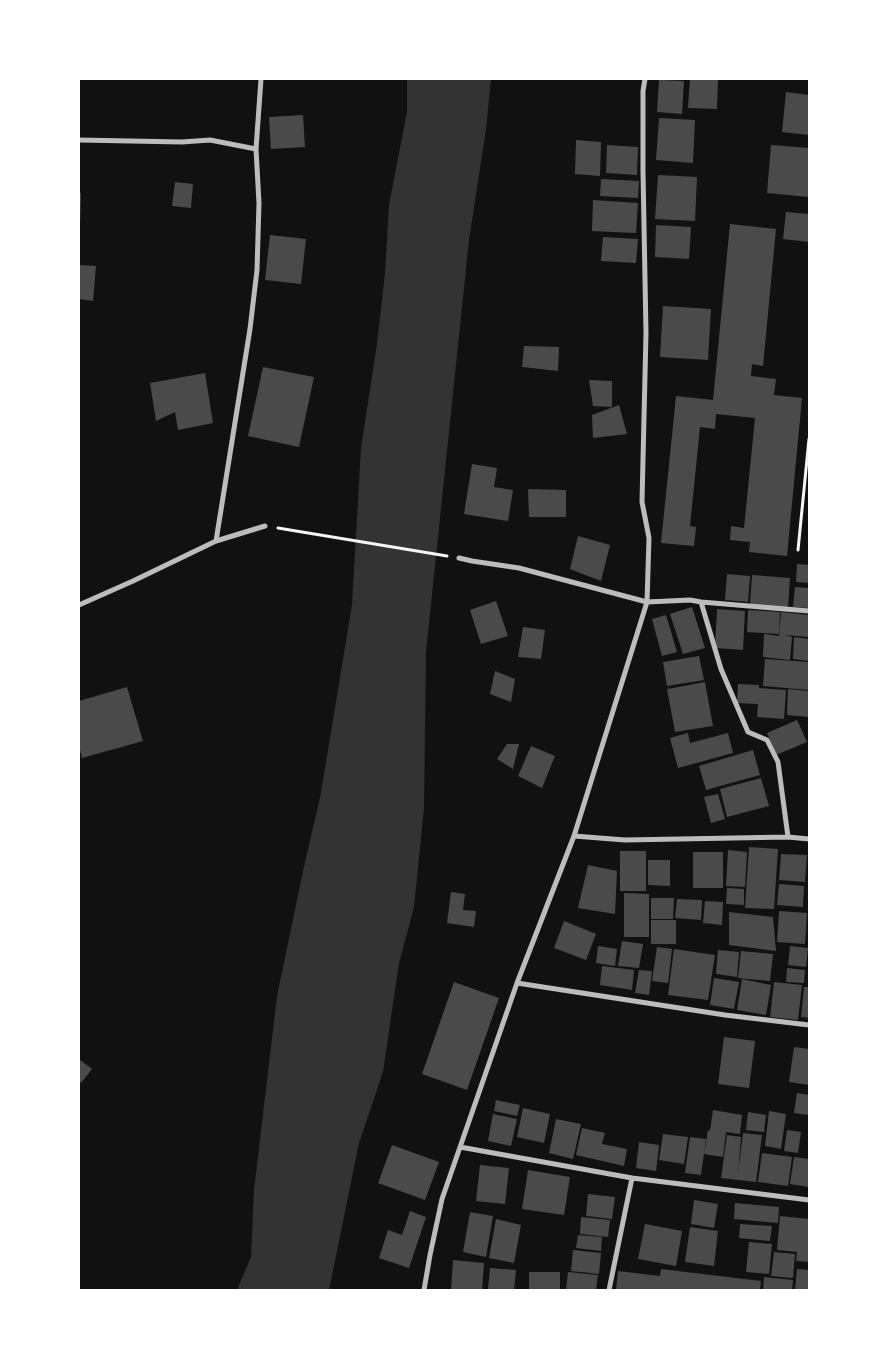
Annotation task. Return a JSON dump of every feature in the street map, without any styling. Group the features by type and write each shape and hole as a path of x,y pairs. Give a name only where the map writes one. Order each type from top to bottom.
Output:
{"street":[{"path":"216,541 250,329 257,270 259,203 256,149 261,79"},
{"path":"424,1290 442,1199 517,983 574,836 647,602 649,538 642,502 646,333 642,171 643,92 645,79"},
{"path":"79,140 182,142 210,140 256,149"},
{"path":"79,605 132,582 216,541 265,526"},
{"path":"459,558 519,568 647,602 690,600 809,611"},
{"path":"701,602 721,669 748,732 767,740 778,762 788,837"},
{"path":"574,836 625,840 788,837 809,839"},
{"path":"517,983 725,1015 809,1025"},
{"path":"460,1147 632,1178 809,1200"},
{"path":"609,1290 632,1178"}],"path":[{"path":"798,550 809,439"},
{"path":"265,526 459,558"}],"shaded area":[{"path":"407,79 491,79 486,129 469,240 426,652 424,808 414,907 399,963 383,1072 359,1143 329,1290 237,1290 251,1257 254,1190 277,996 320,798 352,605 361,448 377,344 385,273 389,205 407,112"}],"building":[{"path":"690,79 718,80 717,109 688,108"},
{"path":"659,80 684,81 682,114 657,112"},
{"path":"786,92 809,95 809,135 782,132"},
{"path":"303,115 305,147 271,149 269,117"},
{"path":"659,118 695,120 693,163 656,160"},
{"path":"576,140 601,142 600,176 575,174"},
{"path":"607,145 638,147 637,175 606,173"},
{"path":"771,145 809,148 809,197 767,193"},
{"path":"658,175 697,177 695,221 655,219"},
{"path":"601,179 639,181 638,198 600,196"},
{"path":"175,182 193,184 191,208 172,206"},
{"path":"79,192 81,193 80,228 79,228"},
{"path":"593,200 638,203 636,233 592,231"},
{"path":"786,212 809,214 809,242 783,239"},
{"path":"730,224 776,229 763,366 752,364 751,376 776,379 774,395 802,398 787,556 749,552 750,542 730,540 731,526 744,528 755,418 716,414 715,429 700,427 690,526 696,527 694,546 661,543 676,396 713,400"},
{"path":"656,225 691,227 689,259 655,257"},
{"path":"270,235 306,239 301,284 265,280"},
{"path":"603,237 638,239 636,263 601,261"},
{"path":"79,265 96,266 93,301 79,299"},
{"path":"663,306 711,309 708,360 660,357"},
{"path":"524,346 559,347 558,371 522,367"},
{"path":"263,367 314,377 299,447 248,436"},
{"path":"205,373 213,423 178,430 175,412 156,421 150,383"},
{"path":"589,380 612,381 612,407 593,406"},
{"path":"619,405 627,434 593,438 592,415"},
{"path":"472,464 497,468 494,487 513,490 508,521 464,514"},
{"path":"528,489 566,490 566,517 529,517"},
{"path":"578,536 610,545 601,581 570,569"},
{"path":"797,564 809,565 809,583 796,582"},
{"path":"727,574 750,576 748,602 725,600"},
{"path":"752,575 790,578 788,608 750,605"},
{"path":"795,587 809,588 809,608 793,607"},
{"path":"496,601 508,636 481,644 470,610"},
{"path":"692,607 705,648 683,654 670,614"},
{"path":"717,609 745,611 743,650 715,648"},
{"path":"748,610 780,612 779,634 747,632"},
{"path":"781,612 809,615 809,637 785,635 792,637 790,660 763,657 764,634 779,636"},
{"path":"666,615 677,652 662,656 652,619"},
{"path":"523,627 545,630 541,659 518,657"},
{"path":"794,637 809,639 809,661 793,659"},
{"path":"699,656 704,680 667,686 663,662"},
{"path":"765,659 809,662 809,690 763,686"},
{"path":"495,671 515,679 511,702 490,694"},
{"path":"705,682 713,726 675,732 667,689"},
{"path":"738,684 759,685 759,688 786,690 784,719 757,717 758,704 737,703"},
{"path":"127,687 143,741 82,758 79,747 79,701"},
{"path":"788,689 809,691 809,717 787,715"},
{"path":"797,720 807,742 776,755 767,733"},
{"path":"688,733 690,743 728,733 733,753 678,768 670,738"},
{"path":"507,744 519,744 513,769 497,759"},
{"path":"531,746 555,756 542,788 518,776"},
{"path":"753,750 760,775 706,790 699,766"},
{"path":"761,778 769,806 727,817 720,789"},
{"path":"718,794 725,819 711,823 704,797"},
{"path":"749,847 778,849 774,909 745,908"},
{"path":"728,850 747,852 745,887 726,886"},
{"path":"620,851 646,851 646,891 620,891"},
{"path":"693,852 723,852 723,888 693,888"},
{"path":"781,854 807,855 805,882 779,880"},
{"path":"648,860 670,860 670,886 648,885"},
{"path":"588,865 617,871 615,914 578,908"},
{"path":"779,884 804,886 803,907 777,905"},
{"path":"727,888 744,889 744,905 726,904"},
{"path":"451,892 465,894 463,910 476,911 474,927 447,923"},
{"path":"624,893 649,894 649,937 624,937"},
{"path":"651,898 674,898 673,919 651,919"},
{"path":"677,899 702,900 701,920 675,918"},
{"path":"705,901 723,902 722,925 703,923"},
{"path":"779,911 807,913 805,944 777,942"},
{"path":"729,912 773,917 776,951 729,945"},
{"path":"651,920 676,920 676,944 651,944"},
{"path":"564,921 596,934 586,960 554,948"},
{"path":"622,941 643,944 639,968 618,966"},
{"path":"598,946 617,949 615,966 596,963"},
{"path":"790,946 808,948 806,967 788,965"},
{"path":"657,947 672,949 668,983 652,981"},
{"path":"674,949 715,955 708,1000 668,995"},
{"path":"718,950 739,952 737,977 716,974"},
{"path":"741,951 773,954 770,981 738,978"},
{"path":"602,966 634,970 632,990 600,985"},
{"path":"787,968 805,970 804,983 786,982"},
{"path":"639,970 652,971 649,995 635,993"},
{"path":"714,978 739,982 734,1009 710,1005"},
{"path":"742,979 771,985 766,1015 737,1010"},
{"path":"454,982 499,998 467,1090 422,1074"},
{"path":"774,982 802,985 798,1020 770,1017"},
{"path":"804,987 809,987 809,1018 801,1017"},
{"path":"724,1037 755,1041 749,1088 718,1084"},
{"path":"794,1047 809,1049 809,1085 789,1082"},
{"path":"79,1059 92,1069 81,1083 79,1081"},
{"path":"797,1093 809,1095 809,1115 794,1113"},
{"path":"496,1100 520,1105 517,1116 494,1111"},
{"path":"523,1108 550,1114 544,1143 517,1137"},
{"path":"713,1110 742,1115 740,1134 726,1132 723,1157 704,1154"},
{"path":"769,1111 786,1114 781,1149 765,1146"},
{"path":"748,1112 766,1115 764,1132 746,1130"},
{"path":"493,1114 517,1119 511,1146 488,1141"},
{"path":"556,1119 581,1124 573,1159 549,1153"},
{"path":"582,1128 605,1133 602,1144 627,1149 624,1166 576,1155"},
{"path":"787,1130 801,1132 798,1153 784,1151"},
{"path":"743,1133 762,1135 756,1182 721,1178 727,1135 741,1137 738,1173"},
{"path":"663,1134 688,1137 684,1164 659,1160"},
{"path":"690,1137 706,1139 701,1175 685,1173"},
{"path":"639,1142 659,1145 656,1171 636,1168"},
{"path":"392,1145 439,1162 425,1200 378,1183"},
{"path":"762,1153 792,1157 788,1186 758,1182"},
{"path":"794,1157 809,1159 809,1187 790,1184"},
{"path":"480,1165 509,1168 505,1204 476,1201"},
{"path":"528,1170 570,1177 564,1215 522,1209"},
{"path":"588,1194 615,1197 612,1219 586,1216"},
{"path":"694,1200 718,1204 714,1228 691,1224"},
{"path":"735,1203 779,1207 778,1223 734,1219"},
{"path":"410,1211 426,1217 409,1268 379,1258 388,1230 402,1235"},
{"path":"470,1212 493,1216 486,1257 463,1252"},
{"path":"780,1216 809,1219 809,1262 796,1261 797,1252 777,1250"},
{"path":"581,1217 610,1220 608,1237 580,1234"},
{"path":"496,1219 521,1225 514,1263 489,1258"},
{"path":"645,1224 682,1231 676,1266 638,1259"},
{"path":"740,1224 772,1226 770,1241 739,1238"},
{"path":"690,1227 718,1231 714,1266 685,1262"},
{"path":"578,1235 602,1237 601,1251 576,1248"},
{"path":"749,1242 772,1244 769,1274 746,1272"},
{"path":"573,1250 601,1253 599,1274 571,1271"},
{"path":"774,1252 795,1254 793,1278 771,1276"},
{"path":"453,1260 484,1263 482,1290 451,1290"},
{"path":"490,1268 516,1270 514,1290 488,1290"},
{"path":"661,1269 761,1281 760,1290 616,1290 618,1271 660,1276"},
{"path":"797,1269 809,1270 809,1290 795,1290"},
{"path":"529,1272 560,1272 560,1290 529,1290"},
{"path":"568,1272 598,1275 596,1290 566,1290"},
{"path":"764,1277 793,1280 792,1290 763,1290"}]}
